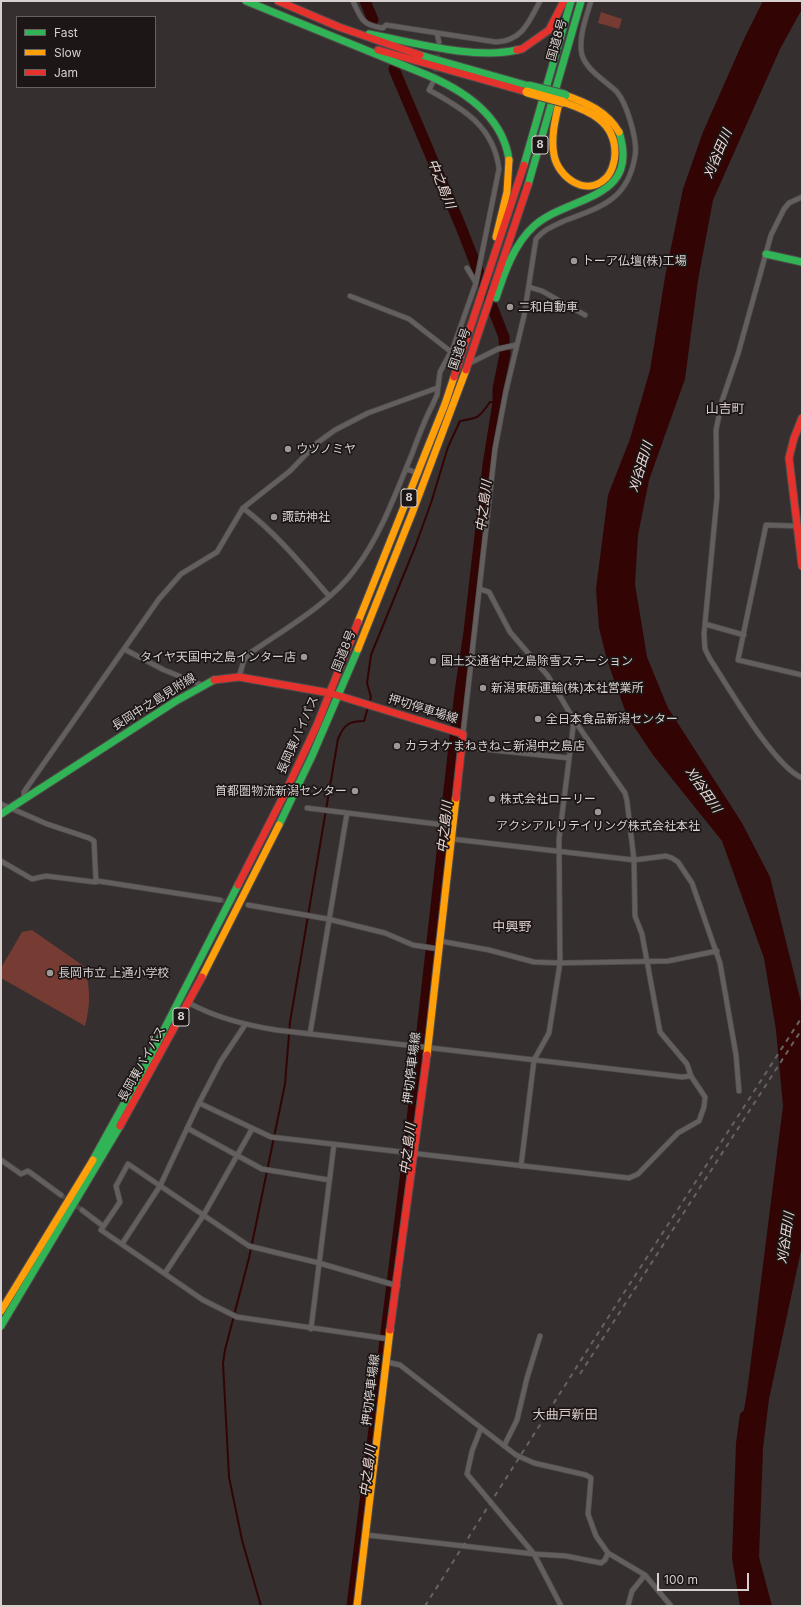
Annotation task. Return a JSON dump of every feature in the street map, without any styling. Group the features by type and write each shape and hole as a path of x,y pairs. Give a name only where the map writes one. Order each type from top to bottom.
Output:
{"main road":[{"path":"246,1 286,19 436,79 457,90 482,109 504,138 510,158 510,179 487,278"},
{"path":"278,1 318,20 346,30 403,50 528,89"},
{"path":"346,30 469,52 509,52 522,49 549,30 564,1"},
{"name":"国道8号","path":"334,695 445,404 523,170 571,1"},
{"name":"国道8号","path":"334,695 428,474 496,291 581,1"},
{"path":"564,99 594,114 604,122 612,133 615,146 615,162 607,177 600,183 583,185 567,179 558,167 553,148 558,106 578,11"},
{"path":"334,37 596,108 614,122 622,139 623,147 621,168 614,182 604,192 590,200 549,216 530,230 516,250 496,291"},
{"path":"766,254 802,262"},
{"path":"802,418 794,438 789,458 802,566"},
{"name":"長岡中之島見附線","path":"1,814 202,685 220,678 239,677 334,695"},
{"name":"押切停車場線","path":"334,695 463,734 463,746 440,945 425,1047 398,1286 389,1339 367,1535 357,1606"},
{"name":"長岡東バイパス","path":"1,1326 98,1167 189,1003 289,806 334,695"},
{"name":"長岡東バイパス","path":"1,1311 92,1161 186,990 334,695"}],"street":[{"path":"352,1 364,24 370,26 383,28 386,25 496,42 512,39 523,31 540,1"},
{"path":"463,734 495,449 529,287 536,239 540,234 552,226 601,207 617,196 625,185 635,157 635,140 621,98 589,66 582,53 582,40 591,1"},
{"path":"437,34 439,42"},
{"path":"239,677 244,660 250,653 302,617 329,596 355,570 365,555 406,469 437,395 440,372 450,351 453,348 476,284 499,169 498,157 493,144 483,128 464,111 429,90 433,82"},
{"path":"802,197 789,203 784,209 771,235 722,401 716,430 717,497 705,624 705,649 710,659 779,760 789,770 802,778"},
{"path":"467,268 476,284"},
{"path":"529,287 542,291 585,315"},
{"path":"350,296 409,319 450,351"},
{"path":"470,360 516,345"},
{"path":"24,799 24,792 28,786 159,599 177,578 217,552 243,508 290,471 317,443 335,430 368,413 437,388"},
{"path":"406,469 418,473"},
{"path":"243,508 263,523 280,540 329,596"},
{"path":"796,526 766,525 738,660 802,675"},
{"path":"199,1103 271,1138 629,1178 633,1177 678,1133 700,1120 704,1107 704,1096 691,1076 687,1064 660,1032 642,934 634,911 634,860 628,802 624,793 574,720 548,676 510,632 489,592 480,590"},
{"path":"705,624 744,635"},
{"path":"124,648 164,670 202,685"},
{"path":"520,1166 534,1060 549,1033 560,963 559,839 574,720"},
{"path":"463,746 569,758"},
{"path":"1,804 47,824 94,841 96,845 96,882"},
{"path":"307,808 453,826"},
{"path":"310,1034 346,814"},
{"path":"452,839 559,850 634,860 666,856 672,858 684,868 692,883 717,950 731,1024 739,1091"},
{"path":"1,861 32,879 46,876 220,900"},
{"path":"248,905 328,919 385,933 413,944 489,950 534,962 668,961 717,950"},
{"path":"189,1003 224,1019 245,1025 310,1034 416,1045 682,1077 691,1076"},
{"path":"122,1244 160,1186 199,1103 221,1061 245,1025"},
{"path":"187,1128 237,1156 267,1170 329,1180"},
{"path":"165,1273 203,1216 252,1129"},
{"path":"311,1329 334,1144"},
{"path":"1,1160 21,1174 28,1171 61,1195"},
{"path":"389,1339 311,1329 246,1319 231,1315 204,1300 101,1230 120,1202 116,1186 128,1164 203,1216 250,1246 319,1263 398,1286"},
{"path":"82,1210 103,1226"},
{"path":"504,1446 517,1420 527,1378 540,1336"},
{"path":"387,1362 400,1365 516,1454 534,1463 586,1475 591,1478 588,1514 596,1536 608,1553 645,1575 671,1606"},
{"path":"481,1428 472,1451 467,1474 534,1554 561,1606"},
{"path":"367,1535 534,1554 566,1556 601,1563 605,1560 608,1553"},
{"path":"628,1606 632,1591 645,1575"}],"shaded area":[{"path":"601,12 622,19 619,29 598,23"},
{"name":"長岡市立 上通小学校","path":"32,930 85,967 89,996 85,1026 1,978 1,968 22,932"}],"water":[{"name":"刈谷田川","path":"763,1 802,1 802,9 780,49 713,200 698,280 685,379 649,480 638,535 635,584 647,657 668,708 742,823 770,877 802,1006 802,1246 769,1399 763,1448 759,1557 772,1606 740,1606 732,1558 736,1443 740,1414 744,1410 747,1392 783,1106 776,1030 764,958 722,841 653,755 627,716 607,660 599,628 596,589 608,495 630,439 650,370 665,277 683,189 703,132 745,37"}],"waterway":[{"name":"中之島川","path":"365,1 373,20"},
{"name":"中之島川","path":"352,1606 409,1147 460,692 469,632 488,465 498,403 498,389 505,354 504,337 461,227 394,69"},
{"path":"261,1606 242,1540 229,1477 223,1363 249,1258 285,1084 290,1022 338,739 342,730 347,725 354,722 364,721 371,697 367,683 371,655 415,547 431,503 448,447 460,421 478,416 490,402 498,403"}],"tunnel":[{"path":"434,78 439,46"},
{"path":"220,900 240,904"},
{"path":"61,1195 82,1210"}],"railway":[{"path":"425,1606 609,1316 802,1017"},
{"path":"580,1374 802,1029"}],"traffic: fast":[{"path":"246,1 427,75 455,89 480,107 490,118 499,131 509,160"},
{"path":"524,165 571,1"},
{"path":"528,185 581,1"},
{"path":"369,34 443,49 482,53 500,53 517,50"},
{"path":"420,55 529,86"},
{"path":"529,86 565,95"},
{"path":"496,298 510,259 521,241 534,226 549,216 598,193 611,184 620,171 623,155 619,132"},
{"path":"766,254 802,262"},
{"path":"279,825 312,756 358,649"},
{"path":"1,814 176,701 214,680"},
{"path":"93,1160 150,1057 238,885"},
{"path":"1,1326 120,1126"}],"traffic: slow":[{"path":"527,92 563,102"},
{"path":"561,94 554,124 553,140 554,155 557,163 561,171 574,182 590,186 598,184 608,176 614,163 614,142 611,133 599,119 582,109 563,102"},
{"path":"565,95 581,101 602,113 609,118 619,132"},
{"path":"496,237 507,192 509,160"},
{"path":"358,649 413,511 466,370"},
{"path":"358,622 445,404 454,377"},
{"path":"427,1055 456,798"},
{"path":"202,977 279,825"},
{"path":"1,1311 93,1160"},
{"path":"357,1606 390,1330"}],"traffic: jam":[{"path":"278,1 339,27 420,55"},
{"path":"517,50 522,49 549,30 564,1"},
{"path":"378,50 527,92"},
{"path":"454,377 524,165"},
{"path":"466,370 528,185"},
{"path":"802,418 794,438 789,458 802,566"},
{"path":"238,885 285,793 317,725 358,622"},
{"path":"214,680 239,677 330,693 463,734 456,798"},
{"path":"120,1126 202,977"},
{"path":"390,1330 427,1055"}],"place":[{"name":"トーア仏壇(株)工場","path":"574,261"},
{"name":"二和自動車","path":"510,307"},
{"name":"ウツノミヤ","path":"288,449"},
{"name":"諏訪神社","path":"274,517"},
{"name":"タイヤ天国中之島インター店","path":"304,657"},
{"name":"国土交通省中之島除雪ステーション","path":"433,661"},
{"name":"新潟東砺運輸(株)本社営業所","path":"483,688"},
{"name":"全日本食品新潟センター","path":"538,719"},
{"name":"カラオケまねきねこ新潟中之島店","path":"397,746"},
{"name":"首都圏物流新潟センター","path":"355,791"},
{"name":"株式会社ローリー","path":"492,799"},
{"name":"アクシアルリテイリング株式会社本社","path":"598,812"},
{"name":"長岡市立 上通小学校","path":"50,973"}],"district":[{"name":"山吉町","path":"725,409"},
{"name":"中興野","path":"512,927"},
{"name":"大曲戸新田","path":"565,1415"}]}
